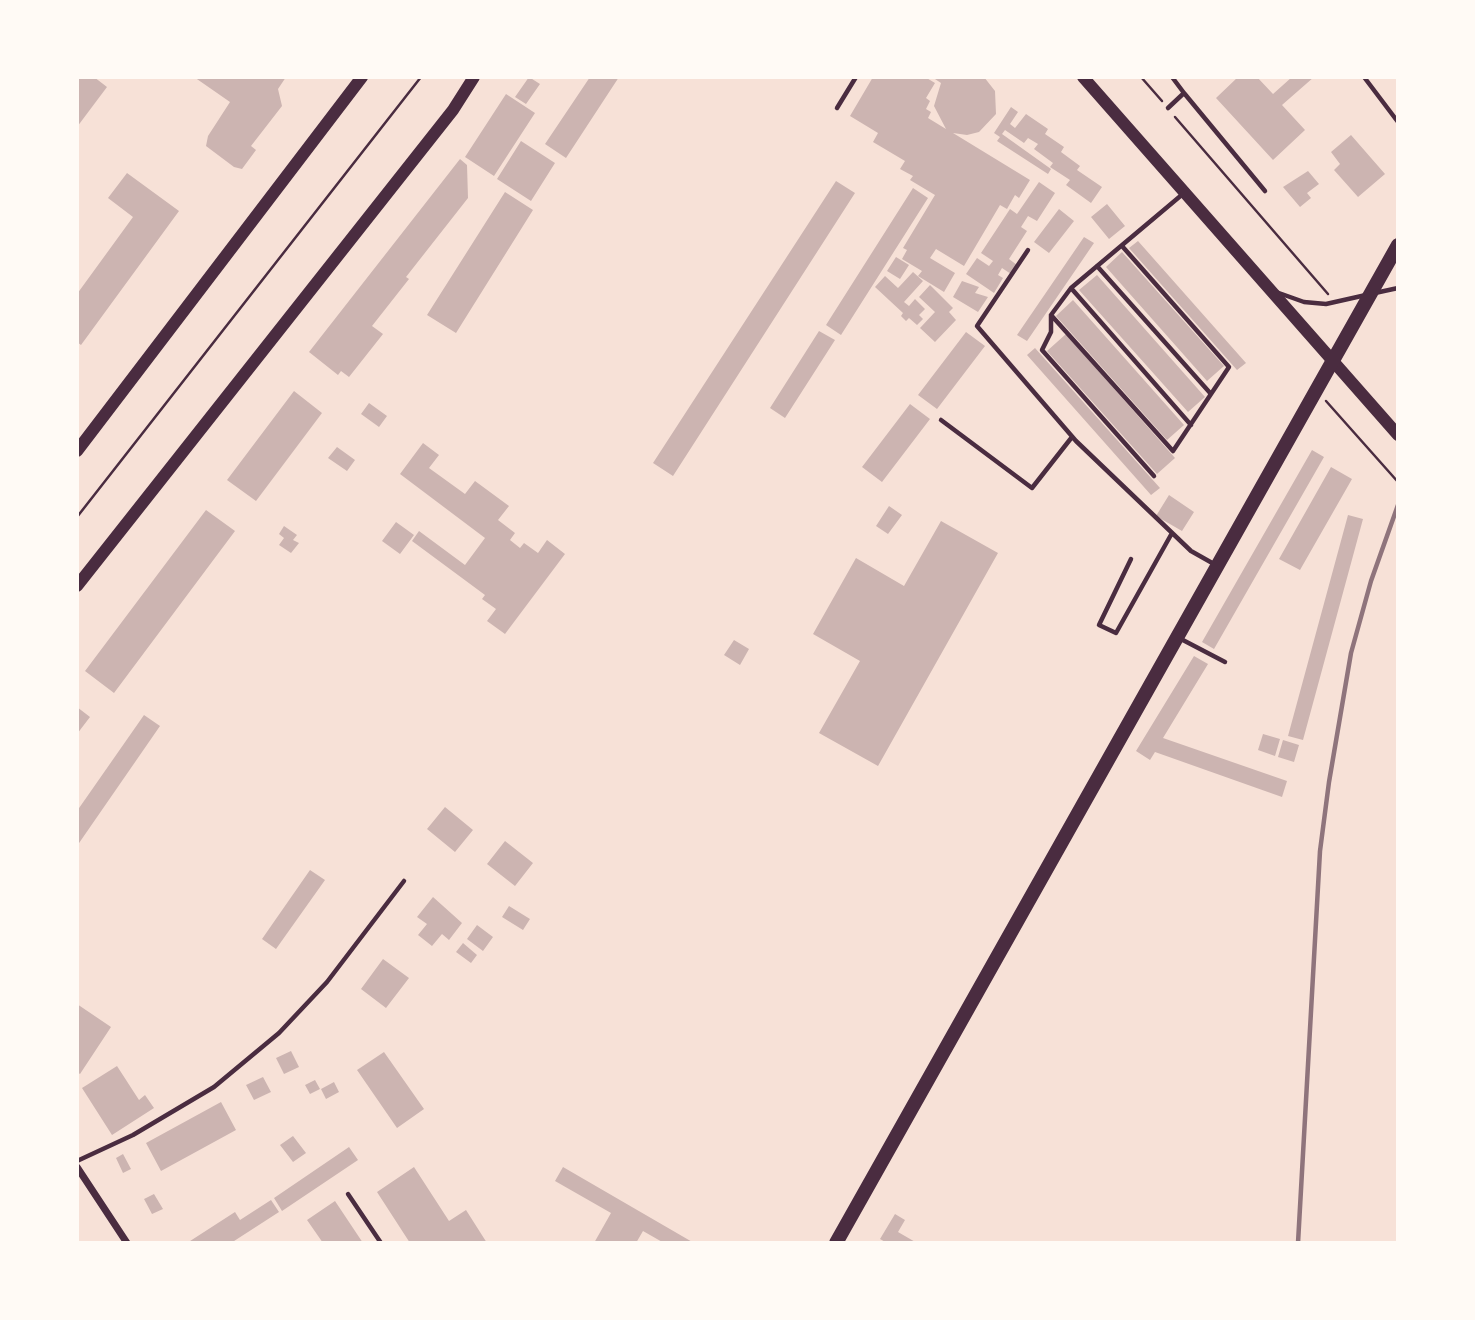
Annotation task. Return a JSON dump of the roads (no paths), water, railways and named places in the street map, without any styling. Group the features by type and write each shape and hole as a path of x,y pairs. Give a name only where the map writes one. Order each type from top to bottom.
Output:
{"main road":[{"path":"77,451 362,77"},
{"path":"77,586 442,124 474,77"},
{"path":"1083,77 1398,435"},
{"path":"836,1243 1398,245"}],"street":[{"path":"77,1167 127,1243"}],"lane":[{"path":"837,108 856,77"},
{"path":"1172,77 1265,191"},
{"path":"1364,77 1398,122"},
{"path":"1168,108 1184,93"},
{"path":"1154,476 1042,349 1051,332 1051,315 1071,288 1185,192"},
{"path":"1051,315 1173,451 1229,367 1122,246"},
{"path":"1028,250 977,326 1072,437 1191,551 1218,566"},
{"path":"1097,266 1211,394"},
{"path":"1071,288 1191,425"},
{"path":"1272,290 1304,302 1326,304 1398,288"},
{"path":"941,420 1032,488 1072,437"},
{"path":"1131,559 1099,625 1116,633 1172,533"},
{"path":"1179,638 1225,662"},
{"path":"77,1161 133,1135 214,1087 279,1033 327,982 404,881"},
{"path":"348,1194 381,1243"}],"railway":[{"path":"1298,1243 1320,851 1329,782 1351,653 1371,581 1398,505"}]}
